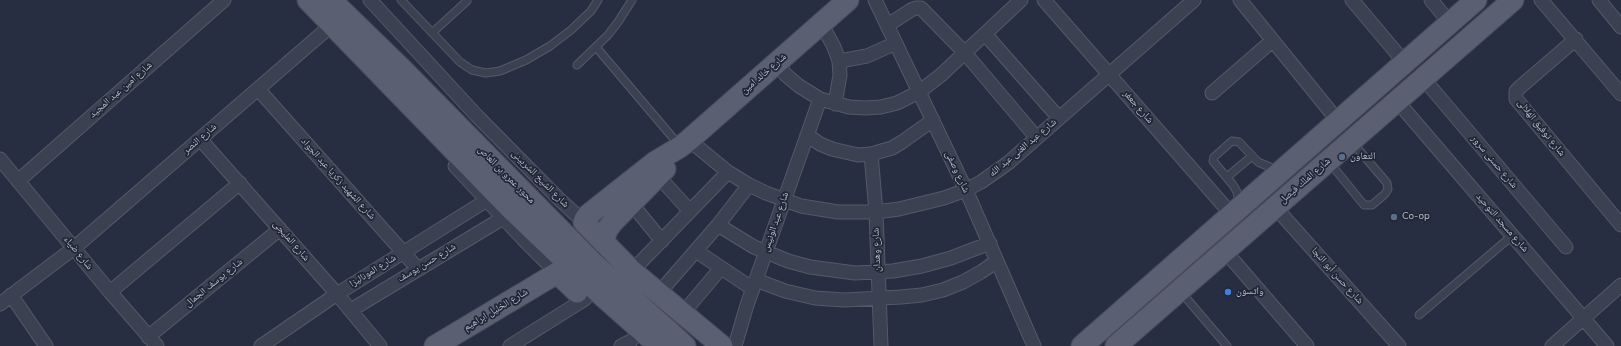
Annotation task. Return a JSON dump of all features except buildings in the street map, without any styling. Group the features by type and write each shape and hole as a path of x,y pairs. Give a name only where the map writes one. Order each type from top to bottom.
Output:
{"main road":[{"name":"محور عمرو بن العاص","path":"308,0 511,210 599,293 659,346"},
{"name":"محور عمرو بن العاص","path":"331,0 409,76 592,262 685,346"},
{"name":"شارع خالد امين","path":"584,222 588,215 649,166 685,144 848,0"},
{"path":"1082,346 1476,0"},
{"name":"شارع الملك فيصل","path":"1125,343 1180,290 1513,0"},
{"name":"شارع خالد امين","path":"603,242 607,230 658,176 685,144"},
{"name":"شارع الشيخ الشربينى","path":"584,222 632,271 722,346"},
{"path":"557,273 630,344"},
{"name":"شارع الخليل ابراهيم","path":"435,346 557,273"}],"street":[{"name":"شارع امين عبد المجيد","path":"18,181 224,0"},
{"path":"298,0 503,218 557,273"},
{"name":"شارع الشيخ الشربينى","path":"370,0 476,116 584,222"},
{"name":"شارع وصفى","path":"875,0 966,190 1034,346"},
{"path":"777,63 786,74 800,86 820,99 835,104 865,108 897,103 919,92 941,75 1021,0"},
{"name":"شارع جعفر","path":"1044,0 1109,74 1235,212"},
{"name":"شارع عبد الغنى عبد الله","path":"685,144 750,185 784,200 819,210 857,213 876,212 922,204 966,190 995,173 1194,0"},
{"path":"1240,0 1338,121"},
{"path":"1352,0 1405,63"},
{"path":"1431,0 1450,23"},
{"path":"1541,0 1576,39 1621,94"},
{"path":"1598,0 1621,27"},
{"path":"888,25 910,10 921,8 965,53 1036,138"},
{"path":"818,26 826,34 834,47 839,61 839,82 835,104"},
{"name":"شارع النصر","path":"0,304 74,248 326,30"},
{"path":"985,34 1059,118"},
{"name":"شارع توفيق الهلالى","path":"1576,39 1519,88 1516,92 1516,99 1621,224"},
{"path":"1212,93 1272,41"},
{"path":"839,61 867,56 896,43"},
{"name":"شارع حسنى سرور","path":"1423,78 1566,246"},
{"name":"شارع الشهيد زكريا عبد الجواد","path":"258,89 418,269"},
{"name":"شارع عبد الونيس","path":"735,346 754,284 820,99"},
{"name":"شارع مسجد التوحيد","path":"1397,101 1607,346"},
{"path":"807,135 832,150 851,154 871,154 892,148 933,120"},
{"name":"شارع المليجى","path":"200,139 280,228 380,346"},
{"name":"شارع وهدان","path":"871,154 876,212 881,346"},
{"name":"شارع ضياء","path":"0,160 110,292 153,341"},
{"path":"632,271 728,172"},
{"path":"658,176 690,211"},
{"path":"110,292 240,183"},
{"path":"659,293 718,225 750,185"},
{"name":"شارع الموناليزا","path":"261,346 280,341 337,294 487,200"},
{"path":"631,203 662,241"},
{"name":"شارع حسن أبو النجا","path":"1275,207 1399,346"},
{"name":"شارع حسن يوسف","path":"351,310 503,218"},
{"path":"718,225 742,240 788,261 817,268 855,273 878,272 922,266 951,258 990,243"},
{"name":"شارع يوسف الجمال","path":"153,341 280,228"},
{"path":"696,251 721,268 754,284 815,298 844,300 879,299 922,295 942,290 969,279 997,261"},
{"path":"1225,251 1307,346"},
{"path":"683,313 721,268"},
{"path":"1552,346 1621,285"},
{"path":"11,295 46,346"},
{"path":"510,346 585,299"}],"lane":[{"path":"402,0 460,62 472,70 486,72 500,71 526,60 550,46 572,30 591,11 598,0"},
{"path":"577,65 596,47 618,22 632,0"},
{"path":"432,32 467,1"},
{"path":"596,47 685,144"},
{"path":"1235,212 1239,200 1237,192 1227,177 1214,163 1213,159 1232,141 1239,142 1252,156 1265,166 1281,171"},
{"path":"1328,161 1364,205 1372,205 1385,194 1388,189 1387,182 1351,141"},
{"path":"1227,177 1252,156"},
{"path":"1419,315 1513,236"},
{"path":"1180,290 1227,346"}],"place":[{"name":"التعاون","path":"1342,157"},
{"name":"Co-op","path":"1394,217"},
{"name":"واتسون","path":"1228,292"}]}
